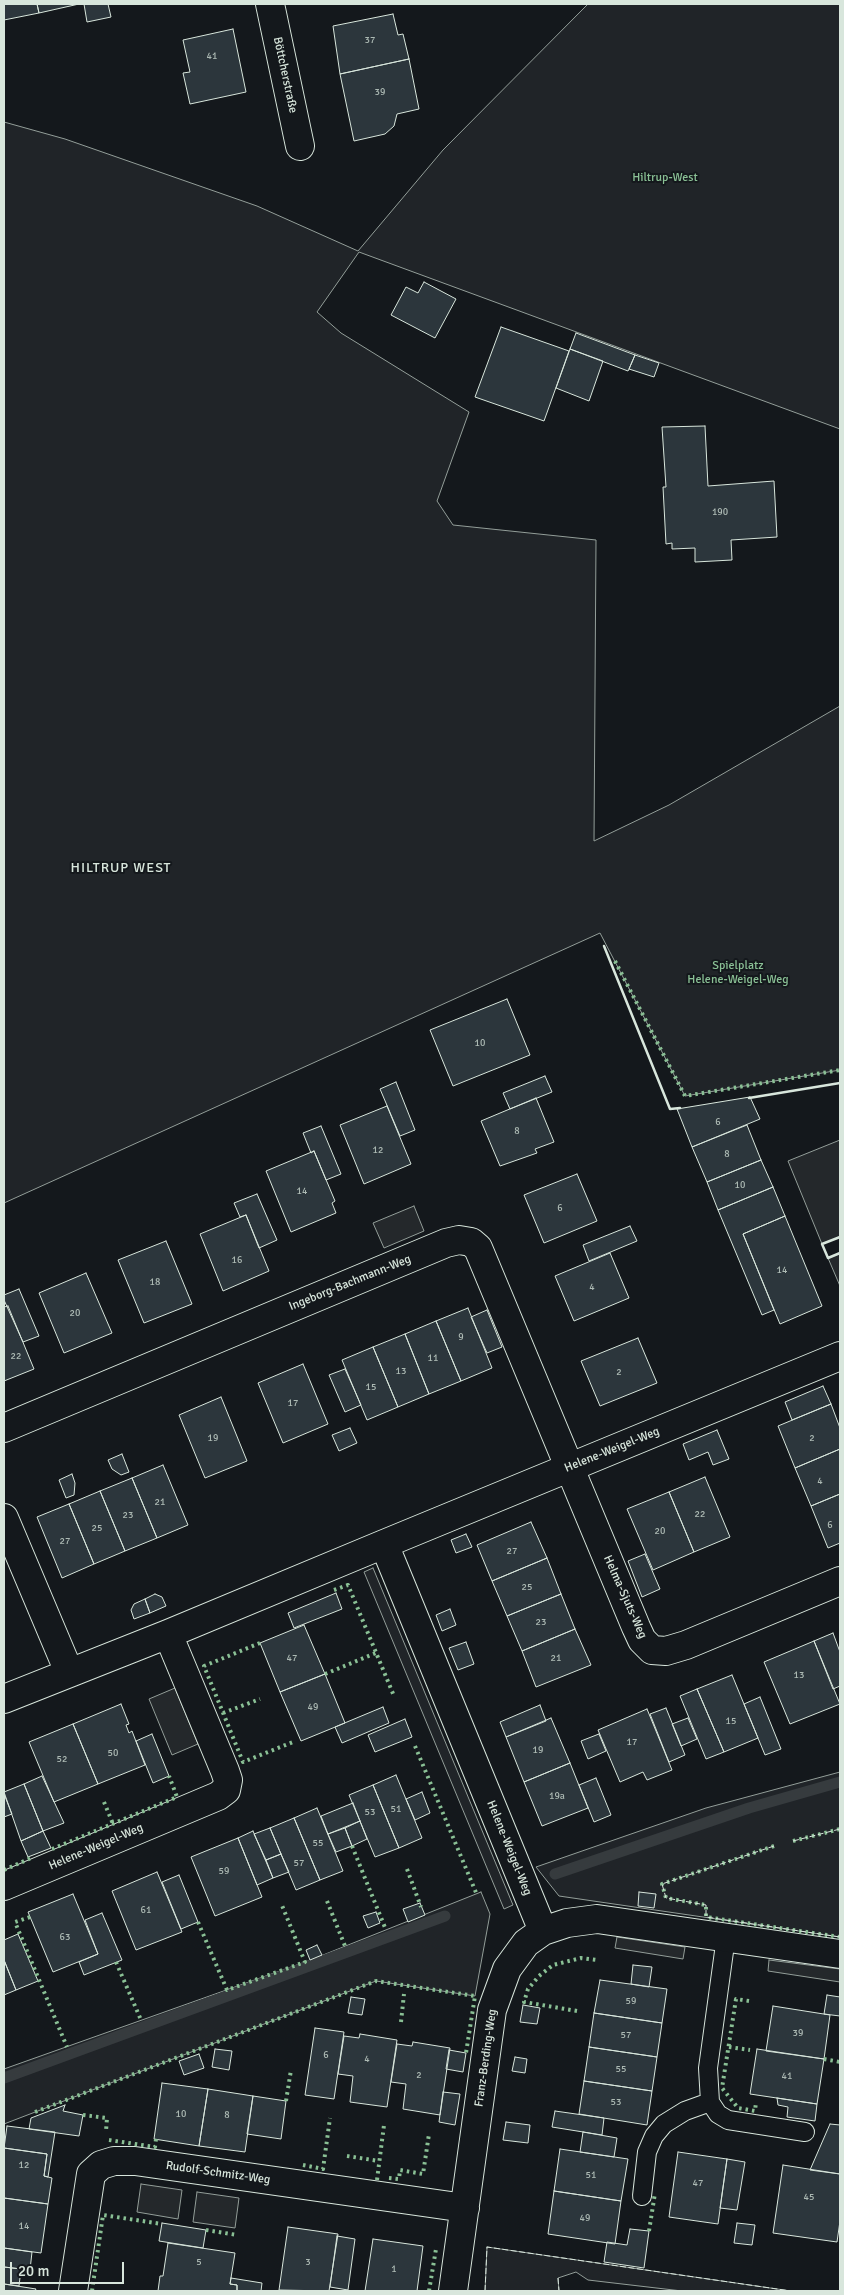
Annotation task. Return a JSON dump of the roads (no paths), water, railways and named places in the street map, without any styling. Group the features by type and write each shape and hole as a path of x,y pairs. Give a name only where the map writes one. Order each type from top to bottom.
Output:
{"street":[{"name":"Böttcherstraße","path":"270,4 300,146"},
{"name":"Ingeborg-Bachmann-Weg","path":"4,1428 437,1247 460,1240 471,1242 478,1248 569,1468"},
{"name":"Helene-Weigel-Weg","path":"4,1699 68,1672 168,1634 840,1356"},
{"name":"Helma-Sjuts-Weg","path":"569,1468 636,1628 642,1640 652,1650 666,1651 686,1645 840,1581"},
{"path":"4,1518 68,1672"},
{"name":"Helene-Weigel-Weg","path":"384,1544 543,1931"},
{"name":"Helene-Weigel-Weg","path":"4,1886 218,1796 226,1790 228,1780 226,1771 168,1634"},
{"name":"Franz-Berding-Weg","path":"453,2291 492,2010 507,1969 526,1943 543,1931 567,1922 597,1919 840,1954"},
{"name":"Rudolf-Schmitz-Weg","path":"73,2291 91,2174 101,2165 114,2161 135,2161 465,2208"}],"lane":[{"path":"726,1938 708,2068 710,2102 718,2114 728,2120 805,2132"},
{"path":"642,2196 646,2152 654,2136 664,2124 685,2110 710,2102"}],"waterway":[{"path":"555,1874 749,1808 840,1782"},
{"path":"4,2078 445,1916"}],"district":[{"name":"HILTRUP WEST","path":"121,868"}],"park label":[{"name":"Hiltrup-West","path":"665,178"},
{"name":"Spielplatz Helene-Weigel-Weg","path":"738,973"}]}
